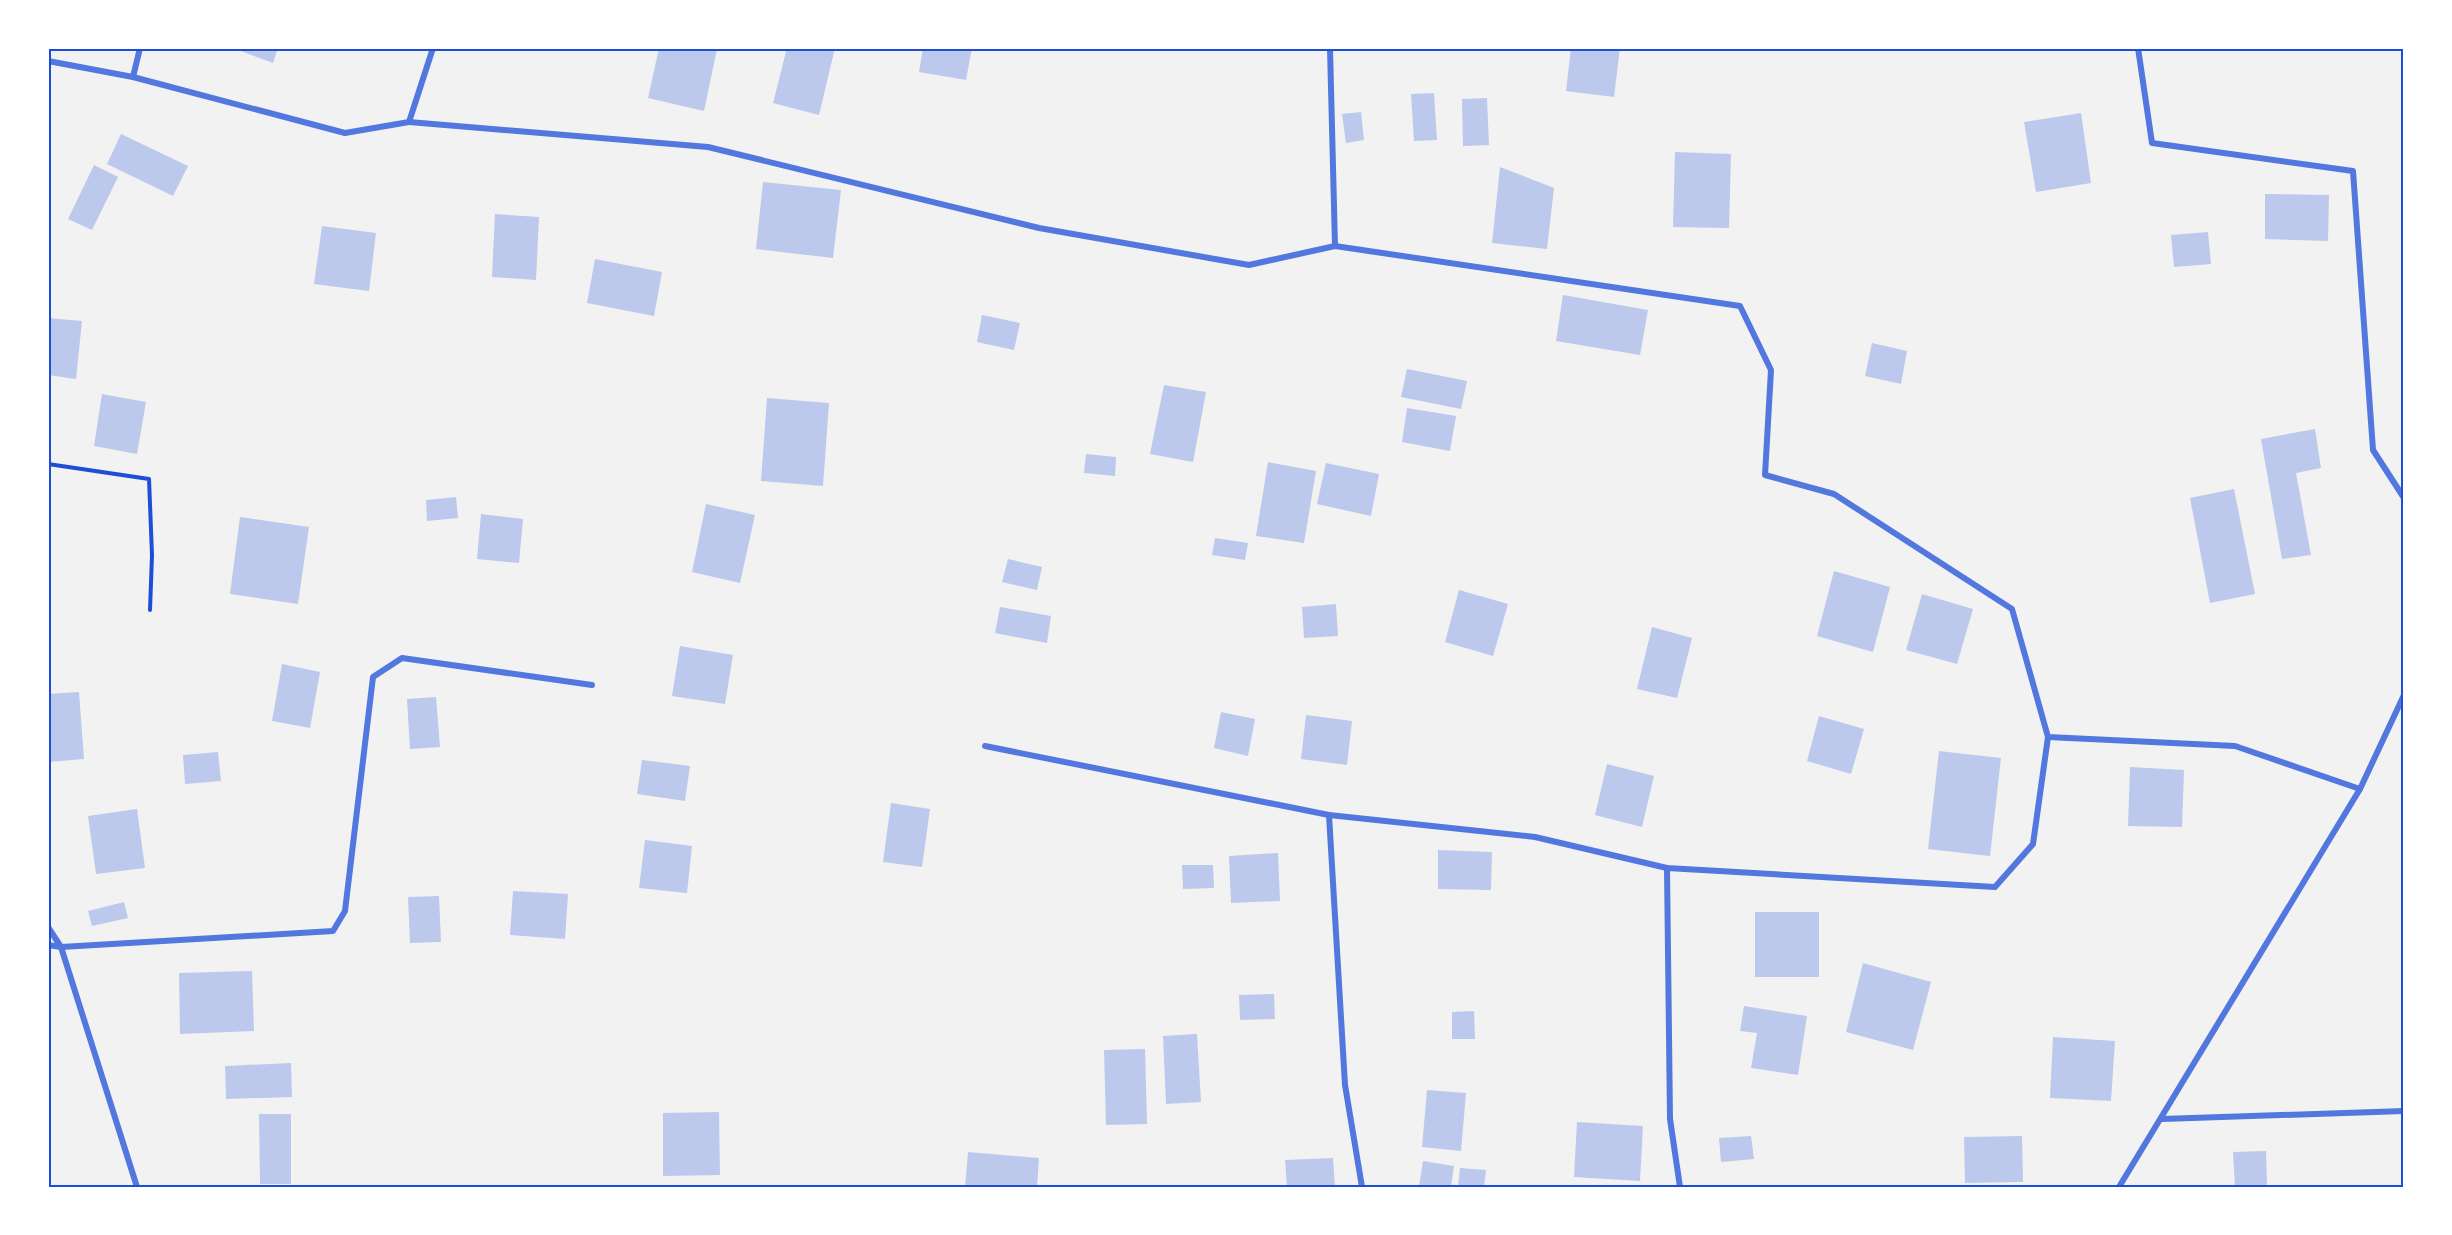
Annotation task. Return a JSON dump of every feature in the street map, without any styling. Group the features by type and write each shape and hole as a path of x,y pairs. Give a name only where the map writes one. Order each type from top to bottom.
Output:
{"street":[{"path":"133,77 140,48"},
{"path":"409,123 433,48"},
{"path":"1330,48 1335,246"},
{"path":"2138,48 2152,143 2353,171 2373,450 2404,498"},
{"path":"48,61 133,77 345,133 409,123 708,147 1039,228 1249,265 1335,246 1740,306 1771,370 1765,475 1834,494 2012,609 2048,737 2033,844 1995,887 1667,868 1535,837 1329,815 985,746"},
{"path":"48,945 61,947 333,931 345,910 373,677 402,658 592,685"},
{"path":"2119,1187 2360,789 2404,695"},
{"path":"2048,737 2235,746 2360,789"},
{"path":"1329,815 1345,1085 1362,1187"},
{"path":"1667,868 1670,1119 1680,1187"},
{"path":"48,927 61,947 136,1187"},
{"path":"2162,1119 2404,1111"}],"path":[{"path":"48,464 149,479 152,555 150,610"}],"building":[{"path":"233,48 278,48 273,63"},
{"path":"659,48 717,49 704,111 648,98"},
{"path":"787,48 835,48 819,115 773,103"},
{"path":"923,48 972,48 966,80 919,72"},
{"path":"1571,48 1620,48 1614,97 1566,91"},
{"path":"1434,93 1437,140 1414,141 1411,94"},
{"path":"1487,98 1489,145 1463,146 1462,99"},
{"path":"1361,112 1364,140 1346,143 1342,114"},
{"path":"2081,113 2091,183 2036,192 2024,122"},
{"path":"121,134 188,166 173,196 107,164"},
{"path":"1675,152 1731,154 1729,228 1673,227"},
{"path":"94,165 118,177 92,230 68,219"},
{"path":"1500,167 1554,188 1547,249 1492,243"},
{"path":"763,182 841,190 833,258 756,249"},
{"path":"2265,194 2329,195 2328,241 2265,239"},
{"path":"495,214 539,217 536,280 492,277"},
{"path":"322,226 376,233 369,291 314,284"},
{"path":"2208,232 2211,264 2174,267 2171,235"},
{"path":"595,259 662,272 654,316 587,303"},
{"path":"1563,295 1648,310 1640,355 1556,341"},
{"path":"982,315 1020,323 1014,350 977,342"},
{"path":"48,318 82,321 76,379 48,375"},
{"path":"1872,343 1907,351 1901,384 1865,376"},
{"path":"1407,369 1467,381 1461,409 1401,397"},
{"path":"1164,385 1206,392 1193,462 1150,454"},
{"path":"102,394 146,402 137,454 94,446"},
{"path":"767,398 829,403 823,486 761,481"},
{"path":"1407,408 1456,416 1450,451 1402,442"},
{"path":"2315,429 2321,468 2296,473 2311,555 2282,559 2261,439"},
{"path":"1086,454 1116,457 1115,476 1084,473"},
{"path":"1268,462 1316,471 1304,543 1256,536"},
{"path":"1326,463 1379,474 1371,516 1317,504"},
{"path":"2234,489 2255,594 2210,603 2190,498"},
{"path":"456,497 458,518 427,521 426,500"},
{"path":"706,504 755,515 740,583 692,572"},
{"path":"481,514 523,519 519,563 477,559"},
{"path":"240,517 309,527 298,604 230,594"},
{"path":"1215,538 1248,543 1245,560 1212,555"},
{"path":"1008,559 1042,567 1037,590 1002,582"},
{"path":"1834,571 1890,587 1873,652 1817,636"},
{"path":"1459,590 1508,604 1493,656 1445,642"},
{"path":"1922,594 1973,609 1957,664 1906,650"},
{"path":"1336,604 1338,636 1304,638 1302,607"},
{"path":"1000,607 1051,616 1047,643 995,633"},
{"path":"1652,627 1692,638 1677,698 1637,689"},
{"path":"680,646 733,655 725,704 672,696"},
{"path":"282,664 320,672 310,728 272,721"},
{"path":"79,692 84,759 48,762 48,694"},
{"path":"436,697 440,747 410,749 407,699"},
{"path":"1221,712 1255,719 1248,756 1214,748"},
{"path":"1306,715 1352,721 1347,765 1301,759"},
{"path":"1819,716 1864,729 1851,774 1807,761"},
{"path":"1939,751 2001,758 1990,856 1928,849"},
{"path":"218,752 221,781 185,784 183,755"},
{"path":"642,760 690,766 685,801 637,794"},
{"path":"1607,764 1654,776 1642,827 1595,815"},
{"path":"2130,767 2184,770 2182,827 2128,826"},
{"path":"891,803 930,809 922,867 883,862"},
{"path":"137,809 145,868 96,874 88,816"},
{"path":"645,840 692,846 687,893 639,888"},
{"path":"1438,850 1492,852 1491,890 1438,889"},
{"path":"1278,853 1280,901 1231,903 1229,856"},
{"path":"1182,865 1213,865 1214,888 1183,889"},
{"path":"513,891 568,894 565,939 510,935"},
{"path":"439,896 441,942 410,943 408,897"},
{"path":"124,902 128,918 92,926 88,911"},
{"path":"1755,912 1819,912 1819,977 1755,977"},
{"path":"1863,963 1931,982 1913,1050 1846,1032"},
{"path":"252,971 254,1031 180,1034 179,973"},
{"path":"1274,994 1275,1019 1240,1020 1239,995"},
{"path":"1744,1006 1807,1016 1798,1075 1751,1068 1757,1033 1740,1031"},
{"path":"1474,1011 1475,1039 1452,1039 1452,1012"},
{"path":"1197,1034 1201,1102 1166,1104 1163,1036"},
{"path":"2053,1037 2115,1041 2111,1101 2050,1098"},
{"path":"1145,1049 1147,1124 1106,1125 1104,1050"},
{"path":"291,1063 292,1097 226,1099 225,1066"},
{"path":"1427,1090 1466,1093 1461,1151 1422,1147"},
{"path":"719,1112 720,1175 663,1176 663,1113"},
{"path":"259,1114 291,1114 291,1184 260,1184"},
{"path":"1577,1122 1643,1126 1640,1181 1574,1177"},
{"path":"1751,1136 1754,1159 1721,1162 1719,1138"},
{"path":"2022,1136 2023,1182 1965,1183 1964,1137"},
{"path":"2266,1151 2267,1187 2235,1187 2233,1152"},
{"path":"968,1152 1039,1158 1037,1187 965,1187"},
{"path":"1333,1158 1335,1187 1287,1187 1285,1160"},
{"path":"1423,1161 1454,1166 1451,1187 1419,1187"},
{"path":"1460,1168 1486,1170 1484,1187 1458,1187"}]}
